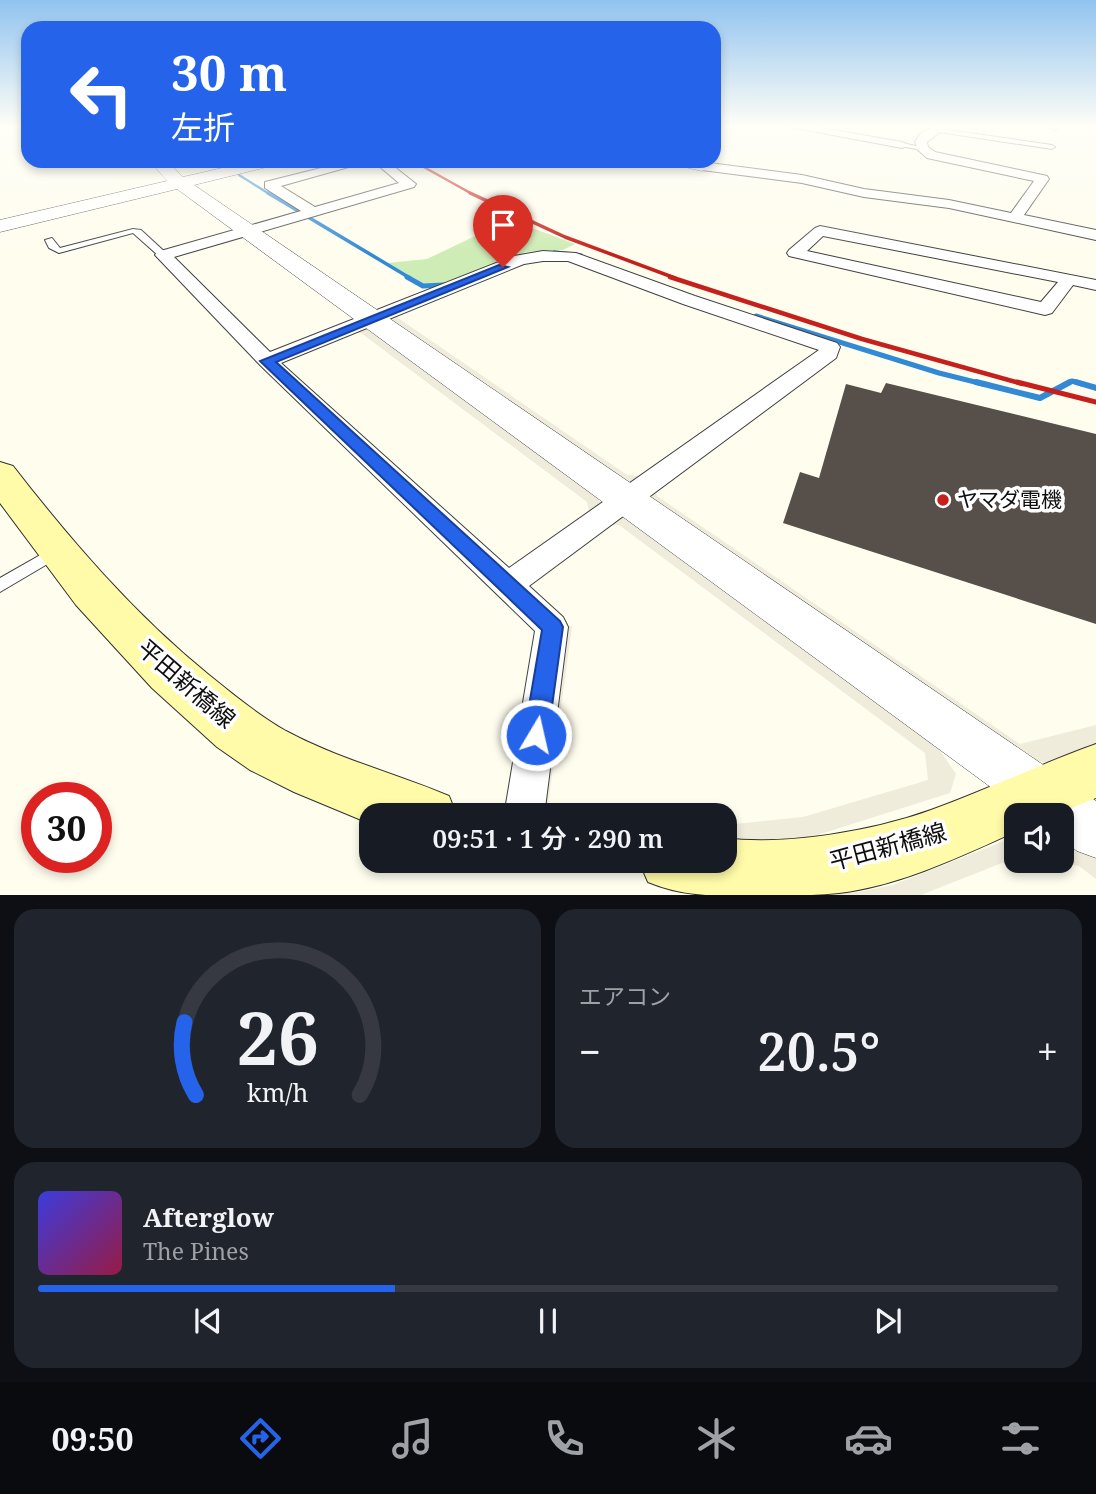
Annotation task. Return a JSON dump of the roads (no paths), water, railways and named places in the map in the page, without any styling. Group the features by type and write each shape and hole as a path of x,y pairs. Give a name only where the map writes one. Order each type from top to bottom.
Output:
{"main road":[{"name":"平田新橋線","path":"0,475 56,552 103,608 163,668 246,737 312,773 394,803"},
{"name":"平田新橋線","path":"710,873 747,884 931,840 1096,771"}],"street":[{"path":"0,226 170,172 200,169"},
{"path":"313,212 270,185 334,169"},
{"path":"389,169 409,184 163,256 267,361 552,627 526,803"},
{"path":"723,169 802,179 864,193 949,204 1096,235"},
{"path":"995,169 1042,179 1032,197 1014,219"},
{"path":"170,172 372,320 1096,832"},
{"path":"1069,279 1045,309 940,283 911,281 795,253 820,231 966,260 1012,265 1096,285"},
{"path":"267,361 520,261 543,256 570,256 689,300 830,347 829,354 508,585"}],"lane":[{"path":"49,240 59,251 133,231 138,232 163,256"},
{"path":"0,586 56,552"}],"waterway":[{"path":"239,175 271,195"},
{"path":"268,193 300,212"},
{"path":"308,217 410,278"},
{"path":"554,252 581,255"},
{"path":"407,277 423,286 444,285"},
{"path":"756,316 983,384"},
{"path":"976,382 1040,398 1070,382"},
{"path":"1066,384 1070,382"},
{"path":"1070,382 1082,384"},
{"path":"1076,382 1096,388"}],"railway":[{"path":"427,169 472,194"},
{"path":"472,194 565,237 675,278"},
{"path":"670,277 862,339 1023,384"},
{"path":"1017,382 1096,402"}],"place":[{"name":"ヤマダ電機","path":"943,500"}]}
